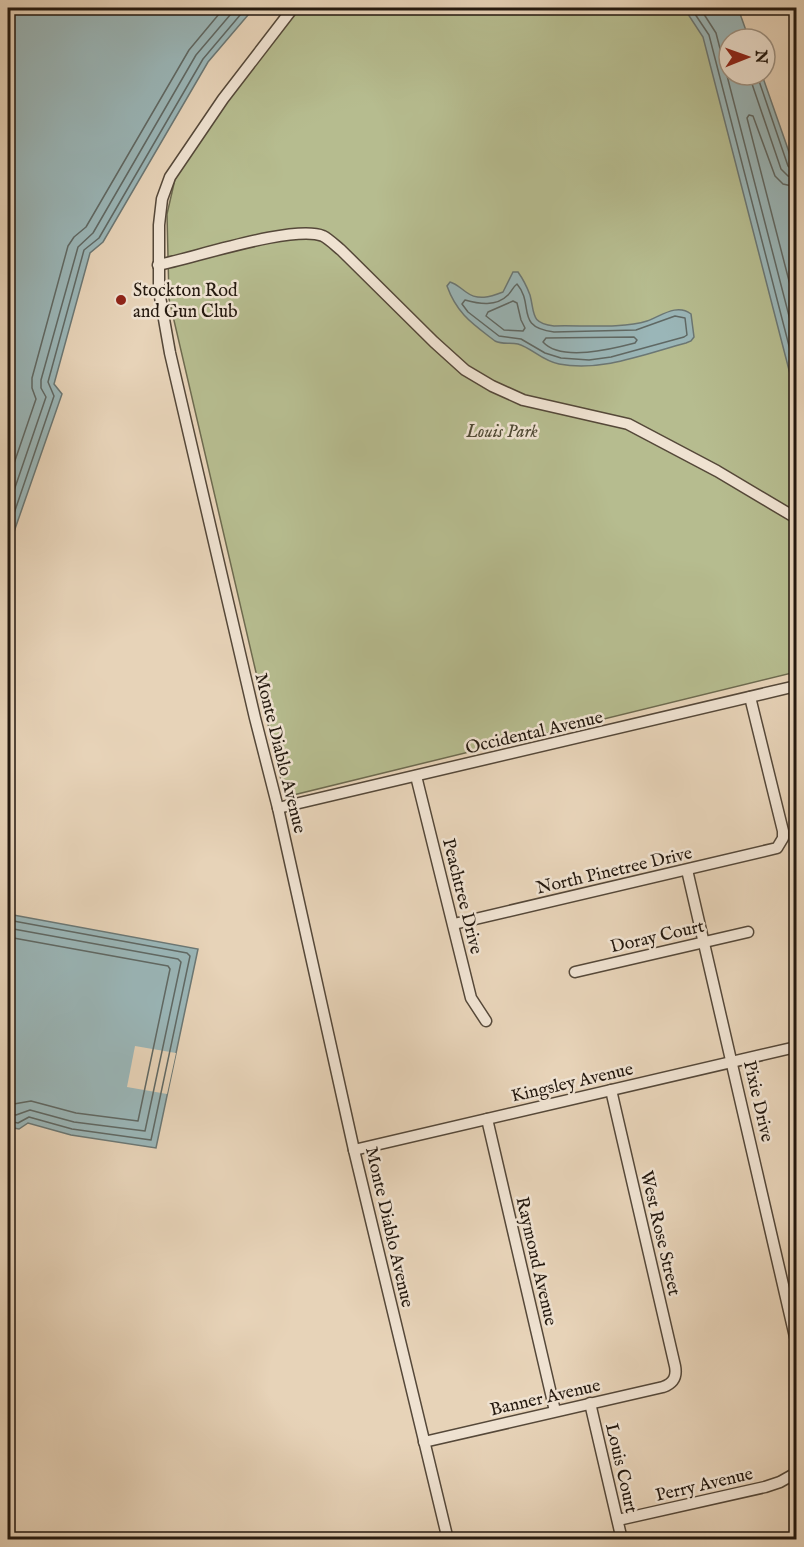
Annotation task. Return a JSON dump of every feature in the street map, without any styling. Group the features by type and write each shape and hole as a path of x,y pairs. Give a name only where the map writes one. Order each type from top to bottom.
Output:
{"street":[{"name":"Monte Diablo Avenue","path":"293,8 223,99 170,177 162,199 158,265 161,309 255,718 278,808 354,1149 448,1539"},
{"path":"158,265 281,235 306,233 323,236 349,257 465,370 492,386 523,400 628,424 668,444 796,518"},
{"name":"Occidental Avenue","path":"278,808 796,686"},
{"name":"North Pinetree Drive","path":"454,924 771,851 779,845 783,838 782,824 750,697"},
{"name":"Peachtree Drive","path":"416,776 471,998 486,1022"},
{"name":"Pixie Drive","path":"687,870 796,1341"},
{"name":"Doray Court","path":"575,972 748,932"},
{"name":"Kingsley Avenue","path":"354,1149 796,1047"},
{"name":"West Rose Street","path":"611,1090 675,1365 676,1373 672,1382"},
{"name":"Raymond Avenue","path":"487,1119 555,1411"},
{"name":"Banner Avenue","path":"423,1442 663,1387 672,1382"},
{"name":"Louis Court","path":"590,1403 622,1539"},
{"name":"Perry Avenue","path":"618,1520 765,1487 796,1473"}],"green space":[{"name":"Louis Park","path":"291,8 690,8 703,29 796,395 796,672 285,797 169,299 167,214 178,166"}],"water":[{"path":"8,8 254,8 208,62 103,242 90,253 54,384 62,394 8,549"},
{"path":"684,8 738,8 745,27 717,27 717,87 766,87 796,172 796,397 703,37"},
{"path":"513,272 518,272 526,286 537,320 546,325 626,325 680,310 691,314 694,337 686,343 607,364 575,366 553,362 518,344 495,341 473,324 461,311 447,286 450,282 471,295 489,297 503,292"},
{"path":"8,914 198,949 156,1148 71,1135 28,1123 19,1129 8,1127"}],"pier":[{"path":"135,1046 176,1053 167,1094 127,1087"}],"place":[{"name":"Stockton Rod and Gun Club","path":"121,300"}]}
